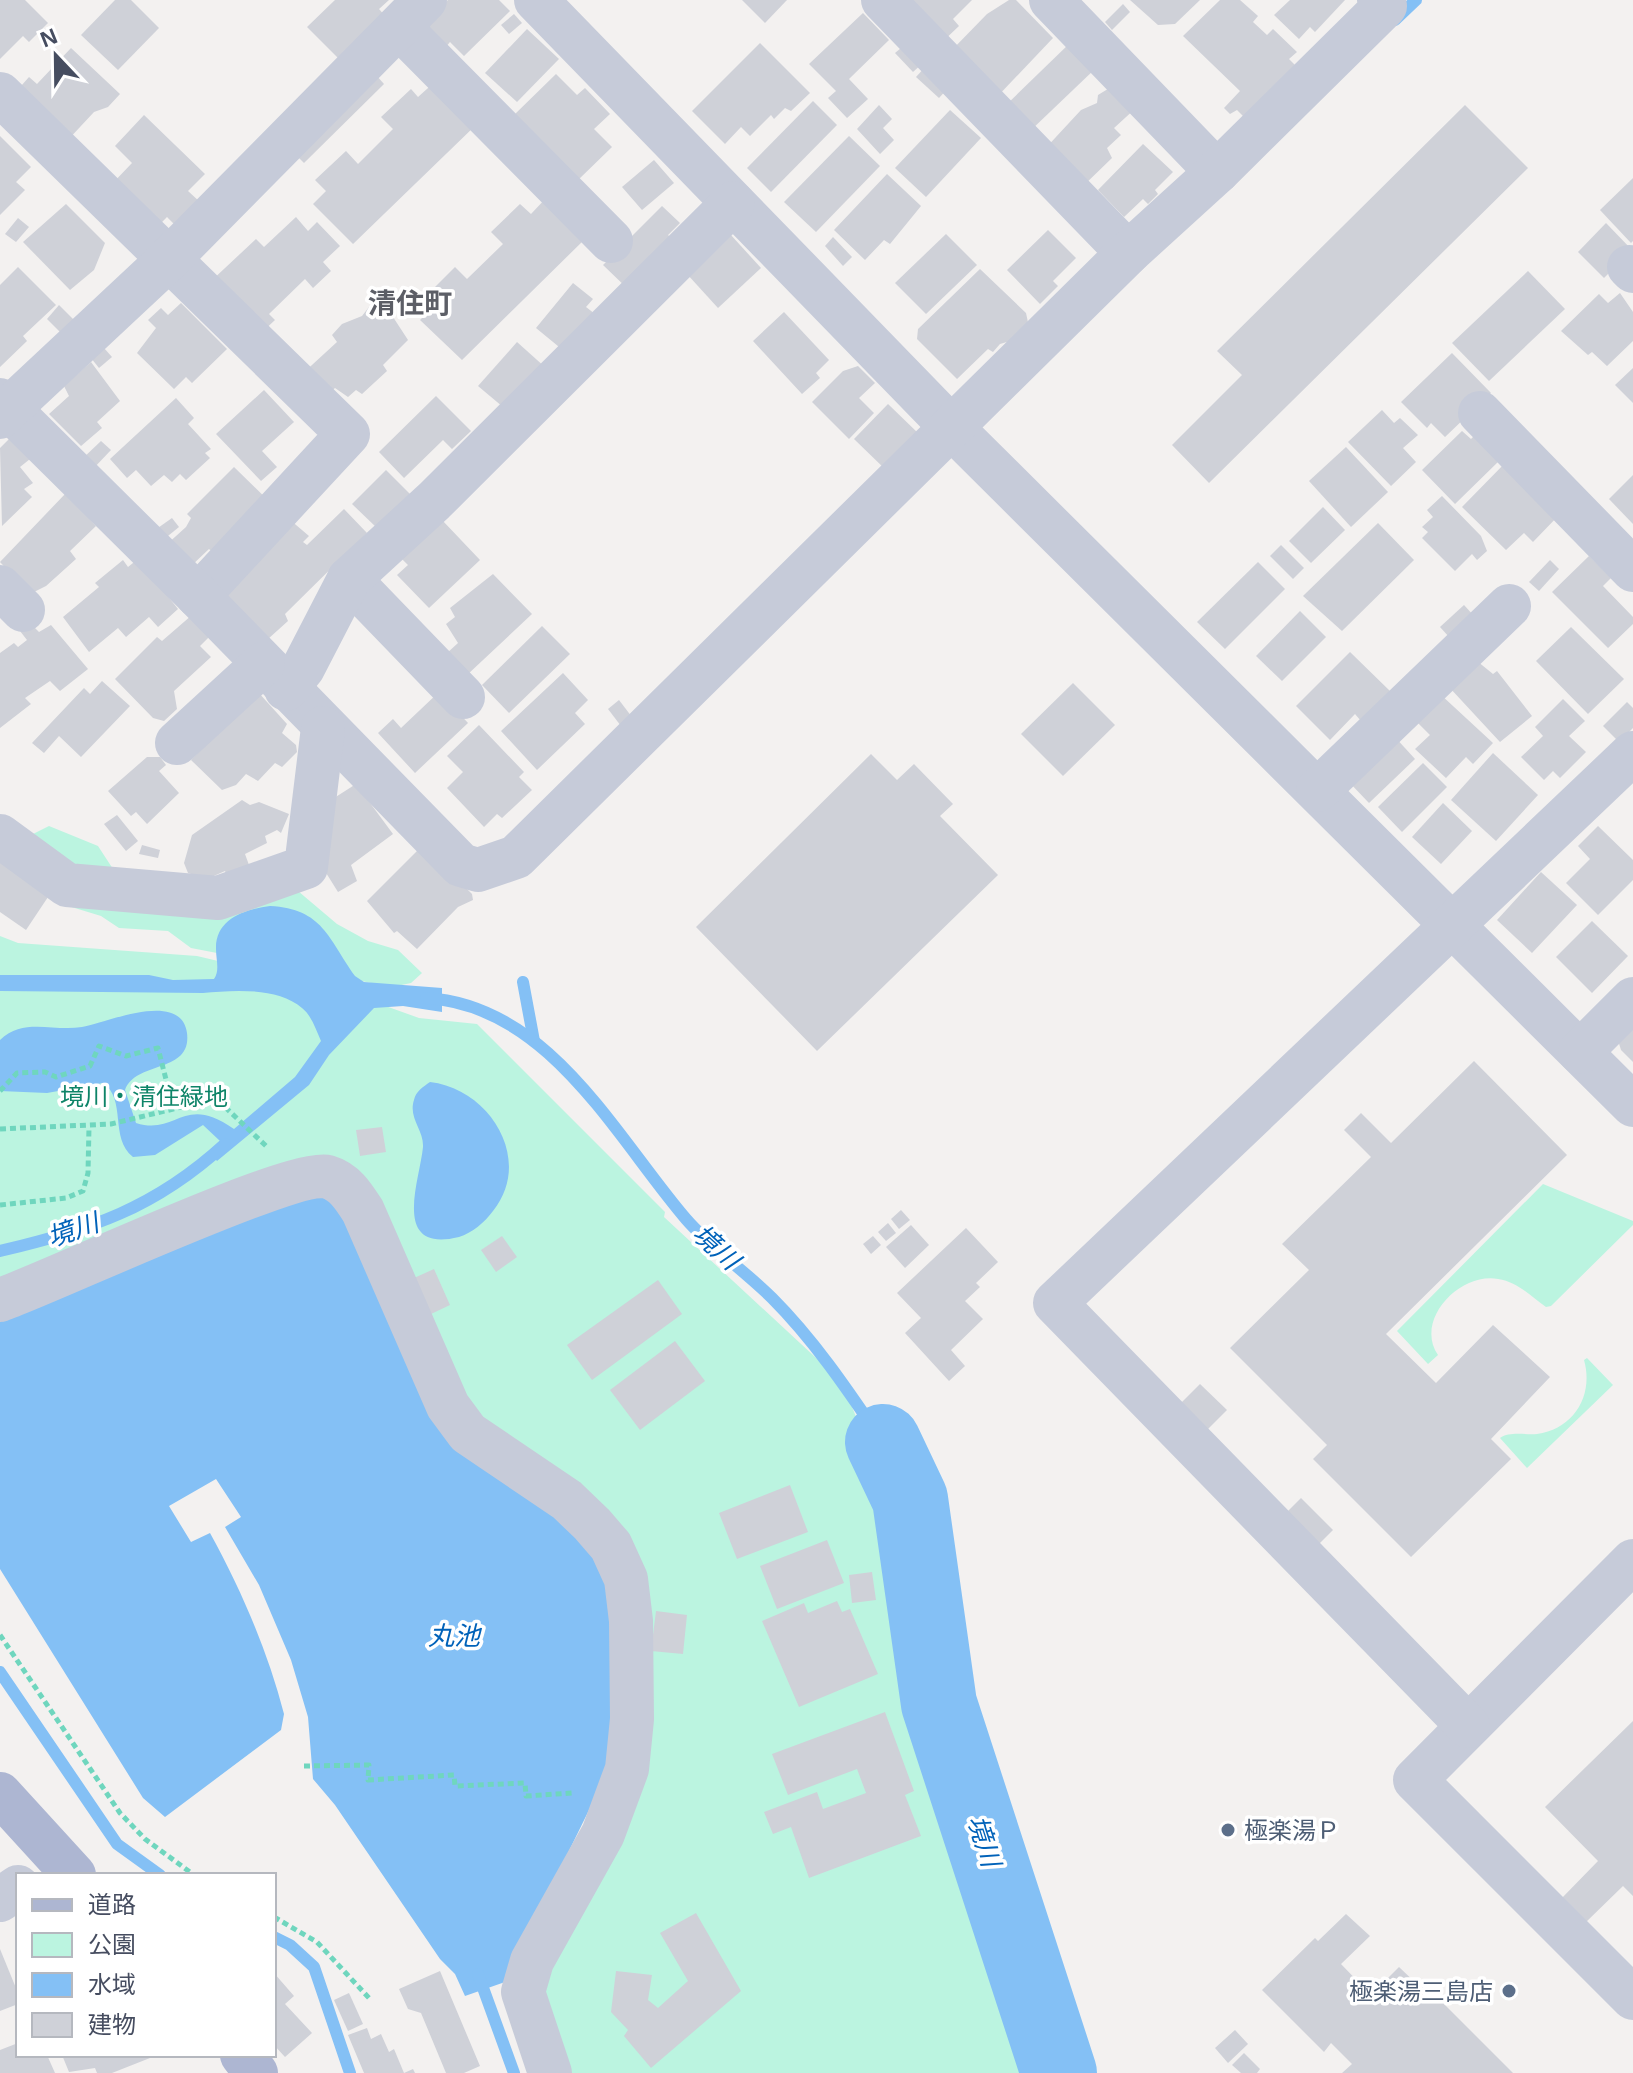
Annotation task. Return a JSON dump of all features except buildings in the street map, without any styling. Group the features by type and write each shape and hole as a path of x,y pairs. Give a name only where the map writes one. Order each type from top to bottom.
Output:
{"main road":[{"path":"0,1794 56,1870"},
{"path":"244,2057 256,2073"}],"street":[{"path":"536,0 953,429 1633,1105"},
{"path":"883,0 1128,253"},
{"path":"1051,0 1217,172"},
{"path":"611,241 412,13 167,261 3,410 198,596 323,728 461,865 478,870 516,857 1128,253 1217,172 1385,6 1379,0"},
{"path":"0,94 167,261 348,434 198,596"},
{"path":"177,743 274,677 303,668 349,579 434,501 733,203"},
{"path":"1480,413 1633,570"},
{"path":"349,579 463,697"},
{"path":"1318,790 1509,606"},
{"path":"0,836 67,885 218,898 306,867 323,728"},
{"path":"1468,1726 1055,1303 1633,753"},
{"path":"1580,1052 1633,999"},
{"path":"0,1300 260,1192 313,1176 330,1178 348,1189 363,1211 448,1406 468,1433 567,1500 611,1546 626,1579 631,1621 632,1719 627,1769 603,1834 532,1961 523,1992 550,2073"},
{"path":"1633,1561 1415,1780 1633,1998"}],"path":[{"path":"0,1091 17,1073 45,1072 56,1077 90,1066 99,1046 126,1056 158,1048 173,1107"},
{"path":"0,1129 89,1127 211,1100 237,1117 259,1140"},
{"path":"0,1205 66,1198 83,1191 88,1173 89,1127"},
{"path":"0,1635 120,1813 145,1839 191,1873"},
{"path":"304,1766 369,1765 368,1780 454,1775 455,1786 525,1783 526,1796 586,1792"},
{"path":"276,1918 317,1942 369,1998"}],"green space":[{"path":"49,826 98,846 113,869 298,891 337,924 368,941 398,950 422,973 411,983 392,987 191,948 168,931 119,928 101,916 65,905 33,834"},
{"name":"境川・清住緑地","path":"0,936 18,943 197,956 341,990 419,1018 477,1024 665,1212 664,1217 842,1382 893,1509 910,1635 1037,2073 552,2073 523,1992 634,1773 0,1315"},
{"path":"1543,1184 1633,1221 1633,1225 1551,1306 1546,1307 1518,1286 1498,1279 1469,1283 1456,1291 1436,1314 1432,1341 1438,1355 1428,1364 1397,1331"},
{"path":"1587,1358 1613,1385 1527,1468 1500,1438 1550,1431 1571,1418 1586,1386 1584,1360"}],"water":[{"path":"270,906 288,908 313,919 330,938 355,976 364,982 442,988 442,1012 403,1006 374,1008 329,1055 309,1085 217,1161 209,1151 220,1141 203,1125 155,1155 133,1157 122,1140 114,1099 103,1083 47,1093 0,1091 0,1040 9,1033 29,1027 82,1027 141,1012 171,1013 182,1020 187,1033 186,1046 181,1055 140,1074 125,1090 136,1123 150,1126 191,1115 203,1115 234,1129 295,1077 321,1041 308,1015 292,1001 268,993 241,991 0,991 0,975 149,975 173,980 214,979 220,930 233,917"},
{"path":"430,1082 452,1087 487,1112 507,1150 509,1170 505,1191 486,1219 459,1237 438,1239 424,1235 416,1225 415,1194 423,1147 413,1106 416,1094"},
{"name":"丸池","path":"330,1189 435,1408 554,1503 614,1574 611,1765 505,1982 465,1996 455,1974 440,1959 335,1805 313,1779 308,1717 291,1660 259,1585 225,1527 241,1517 216,1479 169,1506 191,1542 210,1533 253,1621 284,1714 281,1730 165,1817 143,1798 0,1569 0,1320 182,1239"}],"waterway":[{"path":"1395,20 1416,0"},
{"path":"523,982 534,1041"},
{"name":"境川","path":"426,998 470,1006 509,1024 544,1049 576,1080 686,1219 772,1298 803,1332 883,1442"},
{"name":"境川","path":"0,1251 64,1234 120,1214 173,1185 225,1144"},
{"name":"境川","path":"883,1442 910,1499 939,1704 1059,2073"},
{"path":"0,1672 117,1844 157,1873"},
{"path":"276,1938 290,1945 314,1967 350,2073"},
{"path":"478,1974 514,2073"}],"place":[{"name":"極楽湯Ｐ","path":"1228,1830"},
{"name":"極楽湯三島店","path":"1509,1991"}],"district":[{"name":"清住町","path":"410,303"}]}
